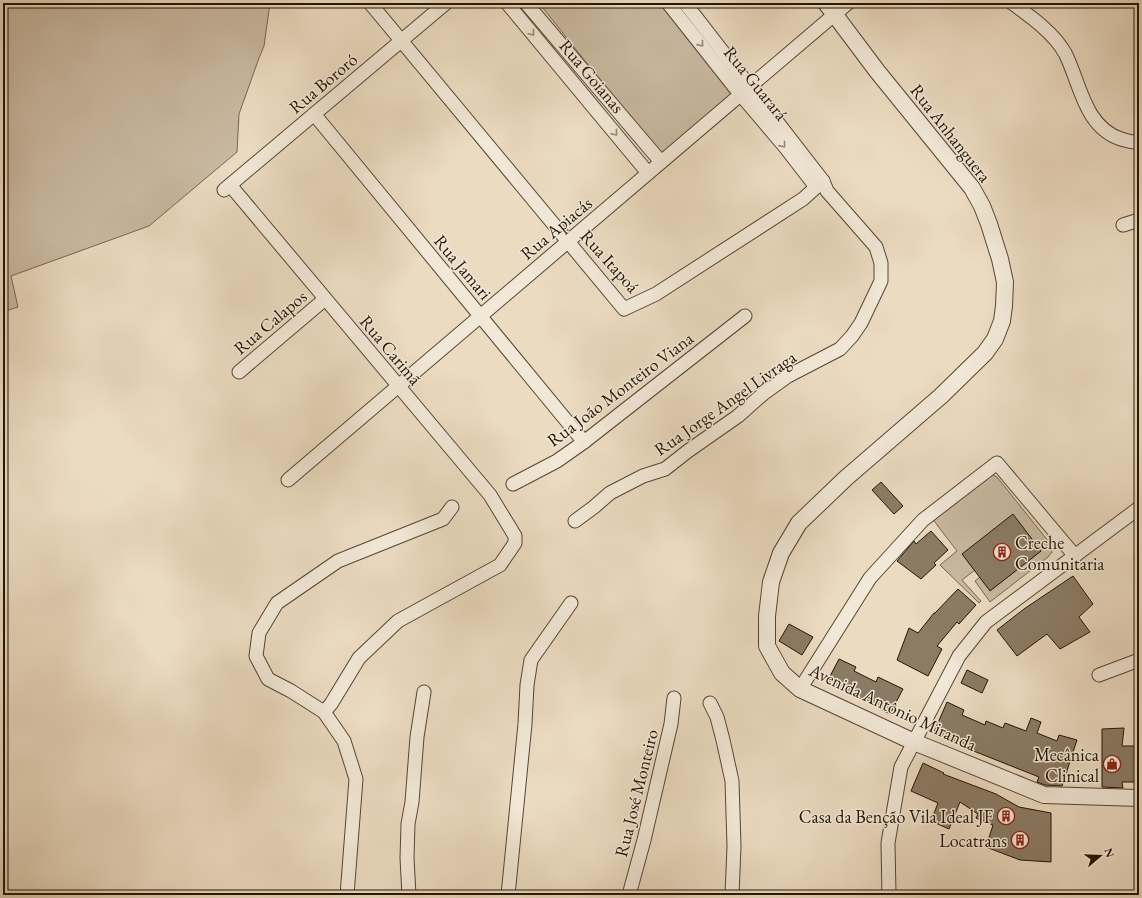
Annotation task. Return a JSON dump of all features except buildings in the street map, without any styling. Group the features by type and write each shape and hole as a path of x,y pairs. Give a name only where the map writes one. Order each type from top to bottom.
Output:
{"street":[{"name":"Rua Itapoá","path":"370,3 624,309 656,294 822,186"},
{"name":"Rua Bororó","path":"227,188 446,3"},
{"name":"Rua Goianas","path":"507,3 648,173"},
{"name":"Rua Goianas","path":"526,3 661,162"},
{"name":"Rua Guarará","path":"668,3 690,31 745,90"},
{"name":"Rua Guarará","path":"685,3 700,22 785,147 876,247"},
{"name":"Rua Apiacás","path":"288,480 745,90 831,8 848,3"},
{"path":"1012,3 1037,21 1064,52 1091,114 1100,126 1112,136 1132,143 1139,142"},
{"name":"Rua Anhanguera","path":"831,8 877,71 972,188 982,206 1000,259 1004,282 1004,306"},
{"path":"690,31 700,22"},
{"name":"Rua Jamari","path":"314,114 584,442"},
{"name":"Rua Carimã","path":"227,188 325,299 490,495 515,536 515,543 500,565 398,621 359,658 331,704 324,712"},
{"path":"1123,225 1139,220"},
{"name":"Rua Jorge Angel Livraga","path":"575,521 610,493 643,476 665,469 738,416 763,394 788,376 840,349 861,324 881,281 882,263 876,247"},
{"name":"Rua Calapos","path":"239,372 325,299"},
{"name":"Avenida Antônio Miranda","path":"1004,306 1002,321 995,339 985,354 941,396 846,478 799,523 781,553 771,582 767,616 767,646 782,673 800,689 914,742 1044,795 1139,798"},
{"name":"Rua João Monteiro Viana","path":"513,484 557,461 584,442 745,316"},
{"path":"800,689 870,578 923,520 997,463 1074,556"},
{"path":"347,895 356,779 344,741 324,712 291,691 268,679 256,656 258,633 277,603 338,561 443,519 452,507"},
{"path":"889,895 890,836 901,767 959,656 986,622 1139,508"},
{"path":"508,895 526,724 527,685 531,660 572,604"},
{"path":"1099,675 1139,660"},
{"path":"409,895 407,858 408,824 412,802 417,737 424,692"},
{"name":"Rua José Monteiro","path":"629,895 644,840 671,724 674,698"},
{"path":"710,703 722,734 732,781 734,846 732,895"}],"shaded area":[{"path":"3,3 270,3 264,46 239,114 237,152 149,226 11,276 18,307 3,312"},
{"path":"539,3 663,3 737,95 661,157"},
{"path":"990,474 997,477 1049,542 1052,552 1048,557 990,602 975,581 980,577 991,590 1041,551 1013,515 975,570 962,580 981,601 979,603 940,565 957,551 931,517"}],"place":[{"name":"Creche Comunitaria","path":"1002,552"},
{"name":"Mecânica Clinical","path":"1112,764"},
{"name":"Casa da Benção Vila Ideal JF","path":"1006,816"},
{"name":"Locatrans","path":"1020,840"}]}
